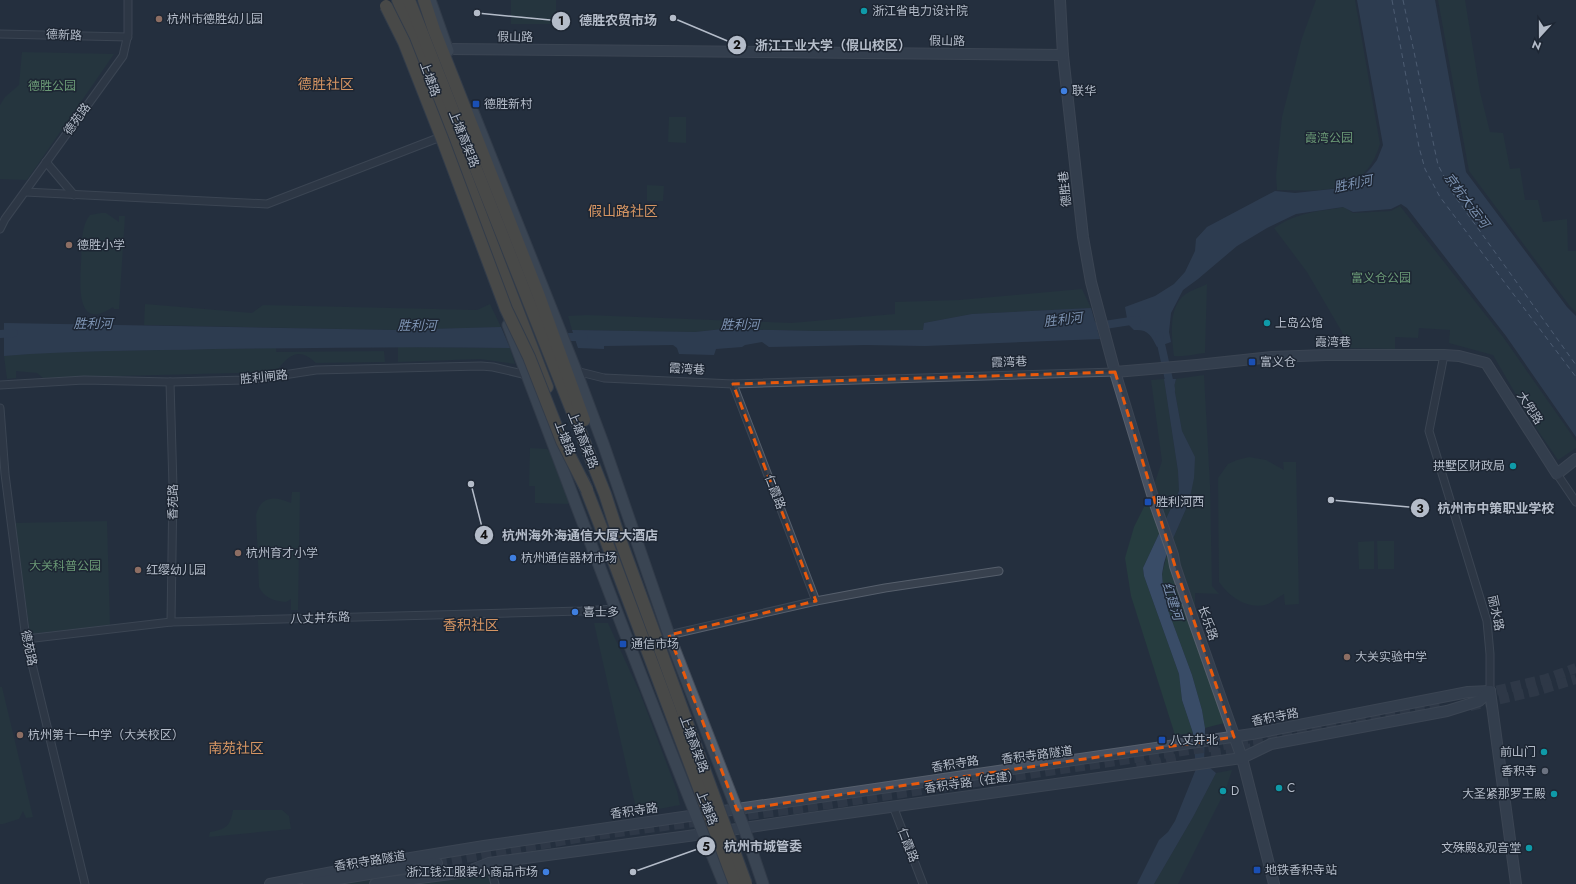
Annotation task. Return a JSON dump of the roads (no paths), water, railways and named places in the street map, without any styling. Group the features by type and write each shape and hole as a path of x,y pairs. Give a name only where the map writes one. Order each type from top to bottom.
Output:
{"highway":[{"path":"382,0 410,56 506,309 529,357 562,441 587,490"},
{"name":"上塘高架路","path":"398,0 587,490 735,884"},
{"name":"上塘高架路","path":"409,0 605,494 677,697 746,884"},
{"path":"424,0 434,30 542,304 592,444 605,494"}],"main road":[{"name":"上塘路","path":"387,0 615,609 695,815 724,884"},
{"path":"430,0 447,49 576,371 604,446 669,635 744,828 762,884"}],"street":[{"name":"德苑路","path":"0,229 2,219 25,192 123,56 128,37 128,0"},
{"name":"德胜巷","path":"1060,0 1063,55 1083,237 1114,372"},
{"name":"德新路","path":"0,34 128,37"},
{"name":"假山路","path":"447,49 1063,55"},
{"path":"25,192 267,204 438,138"},
{"path":"46,162 74,195"},
{"name":"霞湾巷","path":"576,371 604,378 733,384 1114,372 1272,357 1310,355 1444,355"},
{"name":"大兜路","path":"1444,355 1459,356 1486,363 1576,502"},
{"name":"丽水路","path":"1444,355 1429,431 1487,621 1490,654 1490,691 1516,884"},
{"name":"胜利闸路","path":"0,385 84,380 170,382 264,378 316,370 481,366 493,367 527,375"},
{"name":"长乐路","path":"1114,372 1155,504 1173,555 1175,566 1242,758 1274,884"},
{"name":"香苑路","path":"170,382 173,487 171,622"},
{"name":"仁霞路","path":"733,384 816,601"},
{"name":"德苑路","path":"0,408 5,474 26,640 85,884"},
{"path":"1557,474 1576,459"},
{"path":"669,635 816,601 885,588 999,571"},
{"name":"八丈井东路","path":"26,640 171,622 581,612 615,609"},
{"path":"1242,758 1270,744 1447,711 1479,701 1490,691"},
{"name":"香积寺路","path":"270,884 380,863 484,846 1234,737 1468,692 1490,691"},
{"name":"香积寺路（在建）","path":"744,828 1242,758"},
{"name":"香积寺路隧道","path":"988,772 1013,773 1088,762"},
{"path":"999,792 1013,786 1090,775"},
{"name":"仁霞路","path":"893,806 922,884"},
{"path":"375,884 466,872 489,863 744,828"},
{"path":"484,846 495,884"},
{"name":"香积寺路隧道","path":"308,884 437,866 335,884"}],"water":[{"name":"京杭大运河","path":"1357,0 1435,0 1466,172 1567,307 1576,316 1576,437 1506,336 1407,208 1401,204 1391,209 1353,212 1343,207 1296,214 1267,228 1237,246 1183,290 1171,313 1169,332 1171,342 1157,347 1153,339 1146,332 1134,330 1128,324 1125,307 1155,296 1174,284 1185,272 1195,251 1196,239 1207,227 1275,191 1295,193 1342,188 1358,181 1377,160 1383,145"},
{"path":"1091,308 1100,339 925,346 866,345 769,347 762,342 745,345 742,347 716,349 714,355 679,354 677,348 673,345 604,346 604,349 578,348 572,330 695,332 723,329 815,331 923,330 924,323 972,314"},
{"path":"4,323 393,330 501,327 510,348 399,347 213,349 82,352 4,356"},
{"path":"1164,379 1176,379 1174,387 1182,431 1195,457 1194,478 1189,502 1168,550 1164,563 1162,574 1163,587 1168,610 1192,675 1202,710 1205,728 1204,763 1216,773 1193,817 1154,884 1137,884 1159,840 1168,832 1175,821 1196,769 1193,733 1182,700 1179,674 1144,576 1143,568 1179,491 1178,471"}],"waterway":[{"name":"胜利河","path":"1085,328 1137,320"},
{"name":"胜利河","path":"0,334 14,333"},
{"name":"红建河","path":"1159,335 1171,389"},
{"name":"胜利河","path":"558,337 584,337"}],"tunnel":[{"path":"1482,694 1546,679 1576,668"},
{"path":"1470,706 1536,691 1576,679"},
{"path":"437,863 588,836 802,808 1263,739 1442,702"},
{"path":"1211,754 1262,747"},
{"path":"1137,768 1178,758"}],"place":[{"name":"浙江省电力设计院","path":"864,11"},
{"name":"德胜农贸市场","path":"477,13"},
{"name":"浙江工业大学（假山校区）","path":"673,18"},
{"name":"杭州市德胜幼儿园","path":"159,19"},
{"name":"联华","path":"1064,91"},
{"name":"德胜新村","path":"476,104"},
{"name":"德胜小学","path":"69,245"},
{"name":"上岛公馆","path":"1267,323"},
{"name":"富义仓","path":"1252,362"},
{"name":"拱墅区财政局","path":"1513,466"},
{"name":"杭州海外海通信大厦大酒店","path":"471,484"},
{"name":"杭州市中策职业学校","path":"1331,500"},
{"name":"胜利河西","path":"1148,502"},
{"name":"杭州育才小学","path":"238,553"},
{"name":"杭州通信器材市场","path":"513,558"},
{"name":"红缨幼儿园","path":"138,570"},
{"name":"喜士多","path":"575,612"},
{"name":"通信市场","path":"623,644"},
{"name":"大关实验中学","path":"1347,657"},
{"name":"杭州第十一中学（大关校区）","path":"20,735"},
{"name":"八丈井北","path":"1162,740"},
{"name":"前山门","path":"1544,752"},
{"name":"香积寺","path":"1545,771"},
{"name":"C","path":"1279,788"},
{"name":"D","path":"1223,791"},
{"name":"大圣紧那罗王殿","path":"1554,794"},
{"name":"文殊殿&观音堂","path":"1529,848"},
{"name":"地铁香积寺站","path":"1257,870"},
{"name":"浙江钱江服装小商品市场","path":"546,872"},
{"name":"杭州市城管委","path":"633,872"}],"district":[{"name":"德胜社区","path":"326,84"},
{"name":"假山路社区","path":"623,211"},
{"name":"香积社区","path":"471,625"},
{"name":"南苑社区","path":"236,748"}],"park label":[{"name":"德胜公园","path":"52,86"},
{"name":"霞湾公园","path":"1329,138"},
{"name":"富义仓公园","path":"1381,278"},
{"name":"大关科普公园","path":"65,566"}]}
